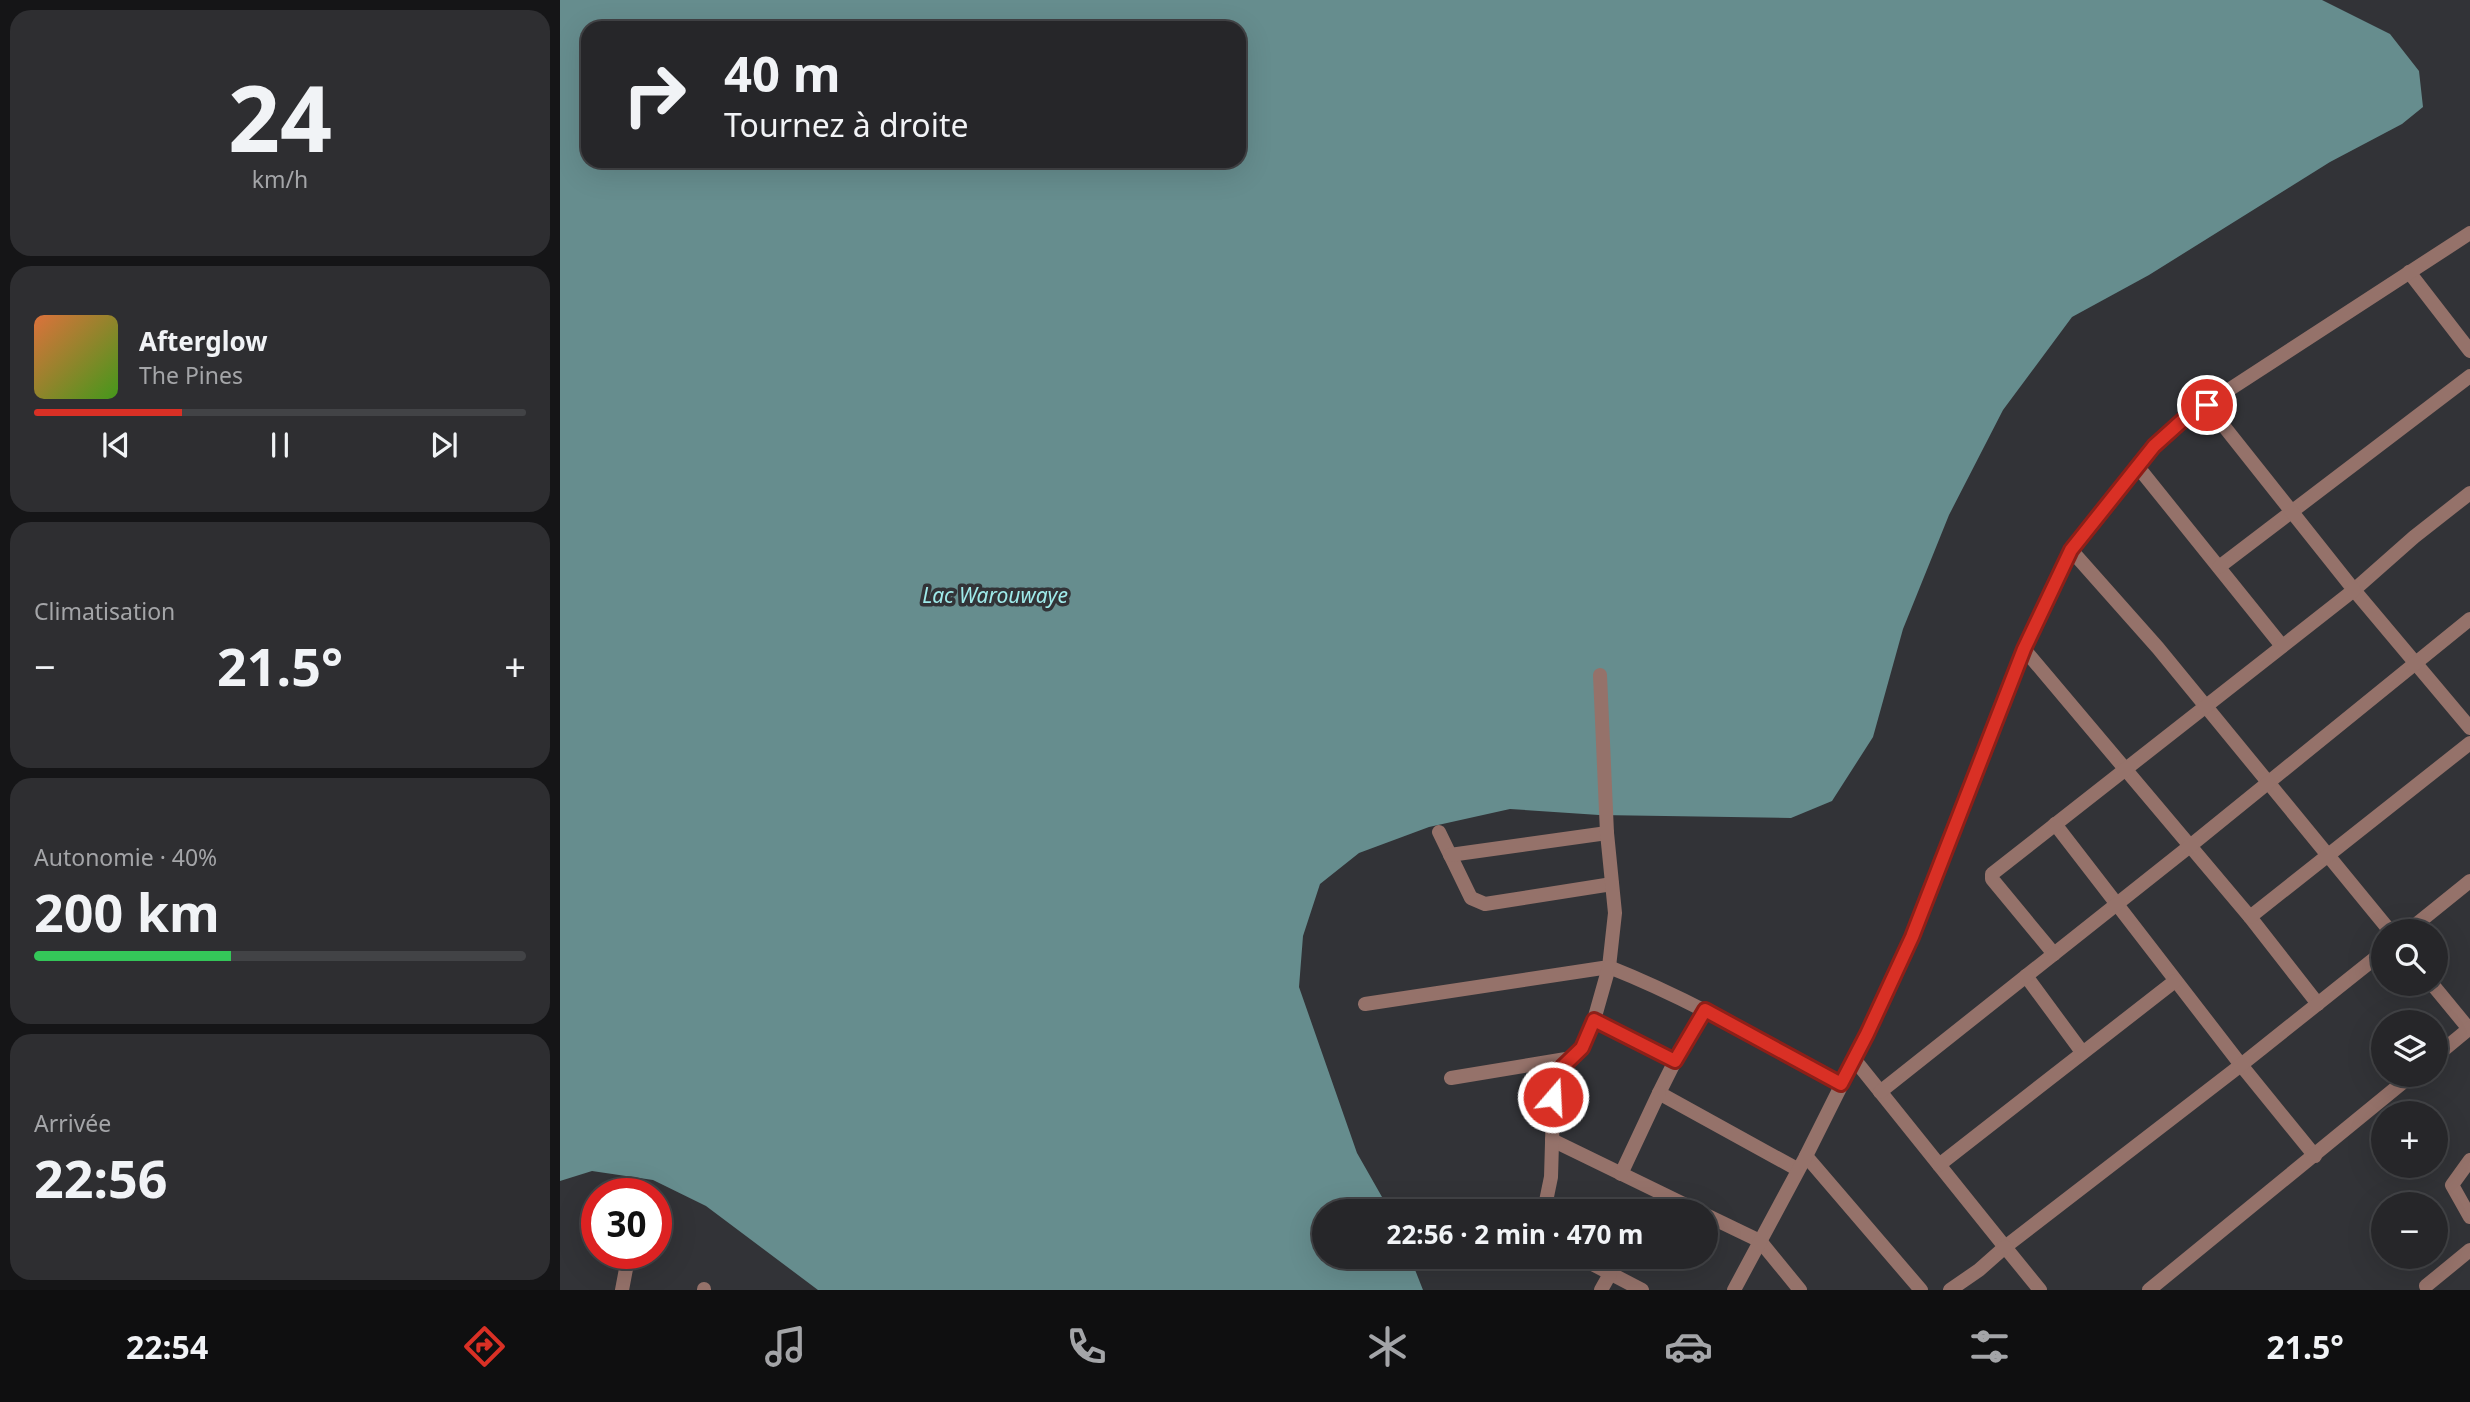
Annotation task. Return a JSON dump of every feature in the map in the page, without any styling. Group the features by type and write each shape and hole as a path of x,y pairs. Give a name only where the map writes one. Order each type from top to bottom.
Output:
{"street":[{"path":"1734,1290 1779,1209 1912,937 2024,649 2071,550 2154,446 2184,419 2470,233"},
{"path":"2409,272 2470,351"},
{"path":"2219,567 2470,376"},
{"path":"2207,405 2354,590 2470,728"},
{"path":"2138,467 2282,646"},
{"path":"2054,954 1992,879 1992,874 2354,590 2414,537 2470,494"},
{"path":"2071,550 2158,648 2380,919"},
{"path":"1880,1092 2470,619"},
{"path":"2024,649 2250,917 2318,1004"},
{"path":"1546,1199 1550,1177 1554,1075 1582,1048 1594,1020 1609,967 1615,913 1607,833 1600,676"},
{"path":"2250,917 2470,743"},
{"path":"2055,824 2175,981 2315,1156"},
{"path":"1439,832 1471,898 1485,904 1612,884"},
{"path":"1450,855 1607,833"},
{"path":"2423,919 2470,881"},
{"path":"1950,1290 2371,961"},
{"path":"1365,1004 1609,967 1705,1010 1841,1084"},
{"path":"2026,976 2082,1052"},
{"path":"1939,1165 2175,981"},
{"path":"2442,996 2469,1028 2448,1046"},
{"path":"1621,1174 1675,1061 1705,1010"},
{"path":"1594,1020 1675,1061"},
{"path":"1451,1078 1572,1058"},
{"path":"1854,1059 2040,1290"},
{"path":"2149,1290 2397,1087"},
{"path":"1659,1093 1797,1169"},
{"path":"1552,1140 1673,1199"},
{"path":"1805,1156 1921,1290"},
{"path":"2470,1160 2452,1185 2470,1217"},
{"path":"1718,1221 1760,1241 1800,1290"},
{"path":"2426,1286 2470,1250"},
{"path":"622,1290 626,1269"},
{"path":"1601,1269 1642,1290"},
{"path":"1601,1290 1610,1274"}],"water":[{"name":"Lac Warouwaye","path":"560,0 2322,0 2390,34 2419,71 2423,107 2402,124 2330,162 2149,275 2072,317 2003,410 1949,515 1903,629 1873,737 1832,801 1791,818 1599,815 1510,809 1429,827 1359,853 1320,884 1303,936 1299,987 1357,1153 1383,1199 1312,1199 1312,1269 1415,1269 1423,1290 818,1290 706,1206 672,1189 672,1178 639,1178 592,1171 560,1181"}],"route":[{"path":"1553,1097 1554,1075 1582,1048 1594,1020 1675,1061 1705,1010 1841,1084 1912,937 2024,649 2071,550 2154,446 2184,419 2207,405"}]}
